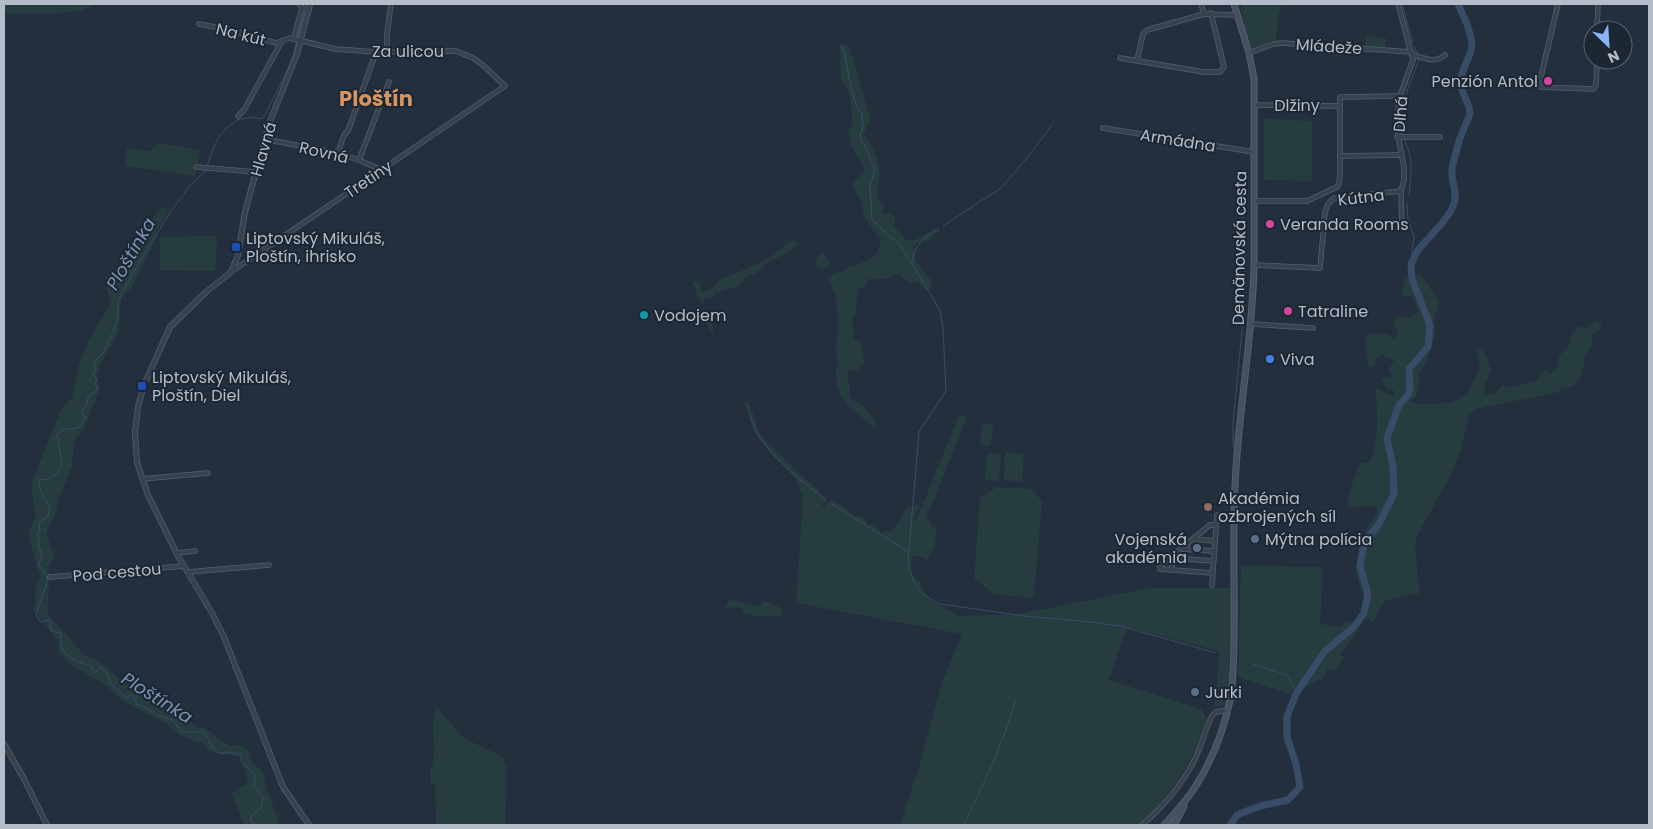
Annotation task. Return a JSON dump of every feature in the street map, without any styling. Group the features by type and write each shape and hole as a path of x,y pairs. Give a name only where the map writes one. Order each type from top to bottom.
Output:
{"main road":[{"name":"Demänovská cesta","path":"1187,799 1212,756 1228,710 1233,665 1235,495 1238,438 1254,295 1254,79 1249,53 1234,4"},
{"path":"1164,825 1187,799"},
{"path":"1174,825 1187,799"}],"street":[{"path":"299,4 305,9"},
{"path":"238,116 244,110 282,41 287,38 297,39 305,9 310,4"},
{"path":"387,51 391,4"},
{"path":"1201,4 1204,14"},
{"path":"1398,4 1412,54"},
{"path":"1558,4 1539,86 1542,88 1588,90 1596,86 1596,70"},
{"path":"1597,20 1598,4"},
{"name":"Hlavná","path":"231,272 264,140 297,39 302,34 305,9"},
{"path":"1120,58 1204,72 1220,72 1224,67 1211,13"},
{"path":"1137,60 1143,34 1147,30 1204,14 1237,15"},
{"name":"Na kút","path":"199,24 274,42 282,41"},
{"name":"Za ulicou","path":"297,39 335,49 376,52 456,51 473,58 506,86"},
{"name":"Mládeže","path":"1249,53 1280,42 1412,54 1432,60 1440,59 1445,55"},
{"path":"338,153 344,134 348,131 376,52"},
{"name":"Dlhá","path":"1402,227 1401,191 1404,180 1401,137 1396,124 1400,96 1412,63 1412,54"},
{"path":"359,160 389,82"},
{"name":"Tretiny","path":"231,272 506,86"},
{"path":"1254,200 1307,201 1333,190 1340,184 1340,98 1342,96 1400,96"},
{"name":"Dlžiny","path":"1254,105 1340,106"},
{"name":"Armádna","path":"1103,128 1254,152"},
{"path":"1401,137 1440,137"},
{"name":"Rovná","path":"264,140 338,153 382,170"},
{"path":"1340,156 1401,155"},
{"path":"196,167 256,172"},
{"path":"1333,190 1334,198"},
{"name":"Kútna","path":"1254,265 1320,268 1325,212 1328,204 1334,198 1401,191"},
{"path":"231,272 206,292 173,324 164,339 149,373 138,407 135,426 137,462 148,495 176,553 212,612 228,646 284,787 309,825"},
{"path":"1251,324 1313,328"},
{"path":"142,479 208,473"},
{"path":"1212,585 1216,515"},
{"path":"1212,573 1160,569 1160,566 1210,525 1216,524"},
{"path":"1193,539 1215,541"},
{"path":"1180,549 1214,551"},
{"path":"176,553 195,551"},
{"path":"1172,557 1213,561"},
{"path":"1172,557 1172,570"},
{"name":"Pod cestou","path":"50,577 184,566"},
{"path":"188,572 268,566"},
{"path":"1142,825 1166,803 1186,775 1199,750 1212,716 1218,712 1228,710"},
{"path":"4,744 47,825"}],"green space":[{"path":"4,4 94,4 87,8 65,13 4,14"},
{"path":"1242,4 1282,4 1278,17 1276,40 1250,49 1241,10"},
{"path":"1366,36 1386,38 1385,48 1365,47"},
{"path":"840,42 850,49 869,114 870,121 864,134 872,146 878,162 880,174 877,200 885,205 882,213 892,214 895,218 894,227 903,235 905,240 915,240 939,226 940,231 933,235 930,241 920,241 914,246 916,262 932,280 931,288 927,291 917,282 907,282 900,274 883,279 868,279 863,288 858,289 855,315 852,317 853,336 855,341 861,341 865,364 860,364 861,368 857,372 850,370 847,373 850,388 849,396 871,414 876,424 876,429 848,406 841,396 837,385 836,369 838,362 836,353 838,324 836,296 827,279 832,274 865,262 872,257 879,250 881,239 875,234 864,217 861,200 853,187 854,182 865,169 851,145 848,130 853,125 849,96 841,80"},
{"path":"1264,119 1312,121 1312,181 1264,180"},
{"path":"158,143 200,150 195,176 125,166 127,148 150,151"},
{"path":"162,207 169,210 156,232 156,238 132,287 121,299 118,334 101,362 97,375 100,388 84,429 74,441 72,466 53,520 46,533 54,555 49,567 48,615 85,655 106,666 124,683 154,698 197,726 208,730 229,746 242,745 250,752 253,763 262,770 279,825 244,825 232,793 248,783 242,757 215,753 208,750 204,744 179,735 167,724 123,701 103,683 71,665 58,652 59,642 34,610 36,587 40,578 28,533 36,515 31,487 36,471 62,408 72,398 78,368 90,338 110,305 105,277 121,269 155,214"},
{"path":"217,236 215,271 160,270 160,237"},
{"path":"790,241 796,241 798,244 794,249 765,264 762,269 754,275 748,276 734,289 732,287 724,291 715,292 714,297 705,298 703,304 701,304 693,282 700,282 701,290 706,291 713,288 723,277 746,269 775,254"},
{"path":"824,254 830,265 825,269 818,268 815,264 818,255"},
{"path":"1420,274 1439,301 1434,321 1435,335 1426,363 1419,374 1420,382 1416,396 1411,401 1420,404 1451,403 1468,392 1480,367 1476,350 1483,348 1491,370 1485,386 1486,396 1495,394 1504,385 1508,388 1538,380 1541,372 1547,370 1551,373 1556,368 1559,356 1570,344 1571,335 1579,326 1585,328 1595,321 1601,324 1601,329 1591,334 1593,341 1585,357 1581,378 1572,387 1562,387 1559,392 1474,410 1469,416 1461,450 1450,476 1417,536 1415,550 1420,593 1384,601 1373,622 1364,617 1370,596 1365,597 1360,588 1356,568 1367,526 1378,513 1377,507 1349,508 1348,496 1360,462 1370,463 1373,454 1377,425 1375,387 1394,397 1395,391 1387,389 1381,379 1393,376 1388,371 1394,360 1382,355 1375,358 1375,366 1369,367 1366,338 1367,334 1371,333 1385,334 1394,338 1398,335 1394,324 1396,317 1412,317 1417,312 1415,302 1411,296 1401,295 1405,277"},
{"path":"703,310 709,312 714,334 705,320"},
{"path":"744,401 748,402 758,431 763,438 803,477 819,489 820,494 826,499 825,504 820,507 825,509 826,504 832,500 851,512 854,517 858,516 865,519 867,525 874,525 882,533 885,531 891,532 908,506 920,505 913,520 916,521 959,415 967,418 926,519 930,520 932,527 937,530 934,548 927,561 919,556 913,556 911,564 913,574 921,582 920,585 930,600 959,616 1019,614 1150,588 1232,588 1229,680 1224,706 1213,707 1216,697 1219,651 1127,627 1109,680 1201,709 1206,719 1195,750 1180,777 1162,801 1139,825 900,825 919,767 942,682 962,634 796,603 803,497 795,479 768,451 756,435"},
{"path":"982,423 993,424 991,445 980,445"},
{"path":"1005,452 1024,454 1022,482 1004,480"},
{"path":"987,453 1001,454 999,481 985,480"},
{"path":"997,487 1033,489 1042,502 1034,598 994,594 974,578 980,498"},
{"path":"1241,565 1323,567 1320,625 1339,627 1348,621 1358,624 1362,619 1364,620 1358,631 1340,653 1344,659 1335,670 1328,668 1321,681 1317,680 1308,686 1299,686 1297,683 1291,695 1238,677"},
{"path":"729,599 759,607 764,601 776,605 782,610 783,615 756,617 744,613 742,608 734,607 725,610"},
{"path":"436,707 461,735 503,757 507,769 505,825 436,825 435,783 431,784 430,770 433,764 433,724"}],"waterway":[{"path":"1402,4 1413,43"},
{"path":"1230,825 1237,815 1260,806 1288,800 1300,787 1296,764 1287,737 1287,716 1297,692 1325,651 1353,628 1364,613 1368,594 1360,566 1364,543 1379,524 1394,494 1393,466 1387,438 1399,405 1408,395 1410,388 1409,369 1428,347 1430,325 1412,279 1411,264 1418,250 1451,211 1455,201 1452,167 1460,138 1470,114 1462,90 1461,76 1471,51 1472,41 1458,4"},
{"name":"Ploštínka","path":"257,825 252,823 250,818 262,806 263,796 254,786 255,776 241,760 241,754 227,752 222,754 214,750 204,732 182,732 173,720 157,715 137,704 132,694 126,698 110,683 107,673 100,667 95,673 91,665 83,664 65,653 61,646 61,633 51,631 50,620 40,622 36,614 48,579 39,565 42,554 38,544 40,540 37,533 40,532 39,523 48,516 50,506 42,494 40,479 46,480 58,473 62,465 57,434 65,429 78,428 86,417 82,415 82,410 87,404 88,397 97,390 95,382 97,380 93,373 96,369 94,362 103,353 114,330 118,317 118,301 131,276 171,211 191,184 205,172 213,149 224,130 237,120 251,117 261,119 265,115 292,60 304,12"},
{"path":"842,45 853,95 859,111 862,113 863,127 860,135 861,140 875,169 870,185 872,220 900,245 940,311 943,328 946,391 919,432 908,562 912,577 918,588 926,596 940,604 1024,616 1120,626 1216,653"},
{"path":"1414,47 1419,55"},
{"path":"1402,136 1400,123 1404,100 1419,59"},
{"path":"943,226 1001,188 1052,125"},
{"path":"1404,139 1411,160 1409,195"},
{"path":"1233,447 1233,422 1245,301 1246,252 1242,209 1238,203"},
{"path":"1407,203 1408,219 1414,237 1413,258"},
{"path":"912,264 916,248 936,230"},
{"path":"751,418 764,443 773,454 826,500"},
{"path":"832,504 909,552"},
{"path":"1253,664 1287,675 1297,692"},
{"path":"964,825 992,765 1016,698"}],"place":[{"name":"Penzión Antol","path":"1548,81"},
{"name":"Veranda Rooms","path":"1270,224"},
{"name":"Liptovský Mikuláš, Ploštín, ihrisko","path":"236,247"},
{"name":"Tatraline","path":"1288,311"},
{"name":"Vodojem","path":"644,315"},
{"name":"Viva","path":"1270,359"},
{"name":"Liptovský Mikuláš, Ploštín, Diel","path":"142,386"},
{"name":"Akadémia ozbrojených síl","path":"1208,507"},
{"name":"Mýtna polícia","path":"1255,539"},
{"name":"Vojenská akadémia","path":"1197,548"},
{"name":"Jurki","path":"1195,692"}],"district":[{"name":"Ploštín","path":"376,99"}]}
